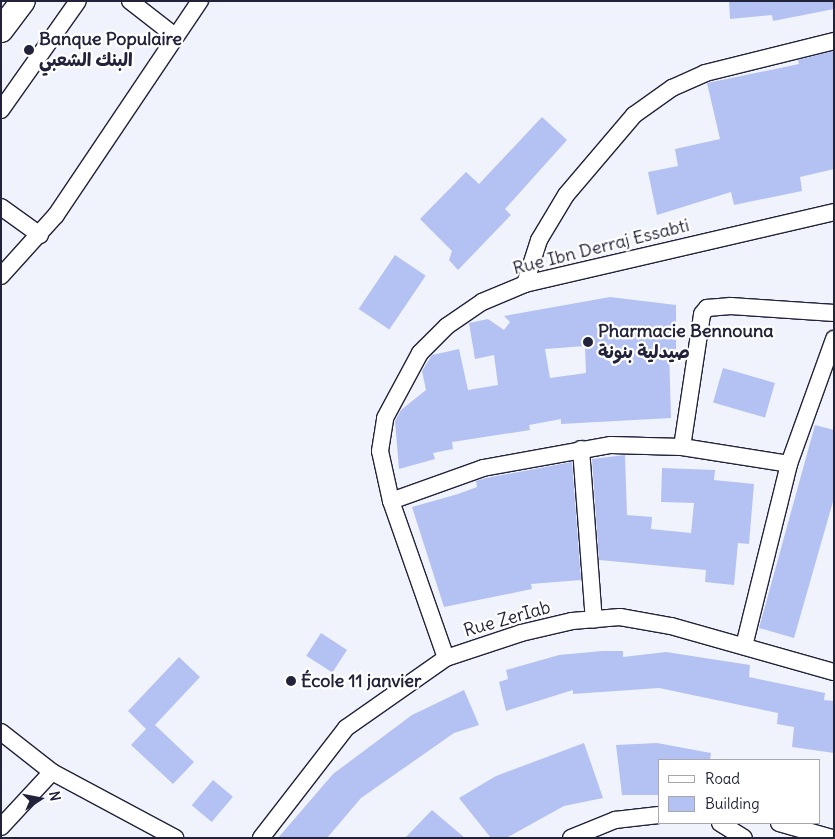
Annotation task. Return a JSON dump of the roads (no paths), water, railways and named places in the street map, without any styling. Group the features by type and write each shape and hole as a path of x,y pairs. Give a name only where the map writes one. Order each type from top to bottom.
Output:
{"main road":[{"path":"1,30 23,1"}],"street":[{"path":"1,110 78,1"},
{"path":"130,1 175,36"},
{"path":"1,276 40,235 200,1"},
{"path":"525,284 539,240 566,195 634,115 672,88 705,73 834,41"},
{"path":"1,207 40,235"},
{"name":"Rue Ibn Derraj Essabti","path":"446,658 391,501 380,451 385,418 410,368 447,326 482,302 525,284 834,212"},
{"path":"682,448 702,314 708,308 731,306 834,313"},
{"path":"744,646 789,464 834,339"},
{"path":"391,501 483,468 611,445 682,448 789,464"},
{"path":"581,449 594,620"},
{"name":"Rue ZerIab","path":"261,838 346,728 446,658 521,633 594,620 620,618 671,626 834,672"},
{"path":"1,732 52,772 175,838"},
{"path":"1,827 52,772"},
{"path":"571,838 615,820 658,816"},
{"path":"722,824 744,838"},
{"path":"783,824 832,838"}],"place":[{"name":"Banque Populaire البنك الشعبي","path":"29,50"},
{"name":"Pharmacie Bennouna صيدلية بنونة","path":"588,342"},
{"name":"École 11 janvier","path":"291,681"}]}
